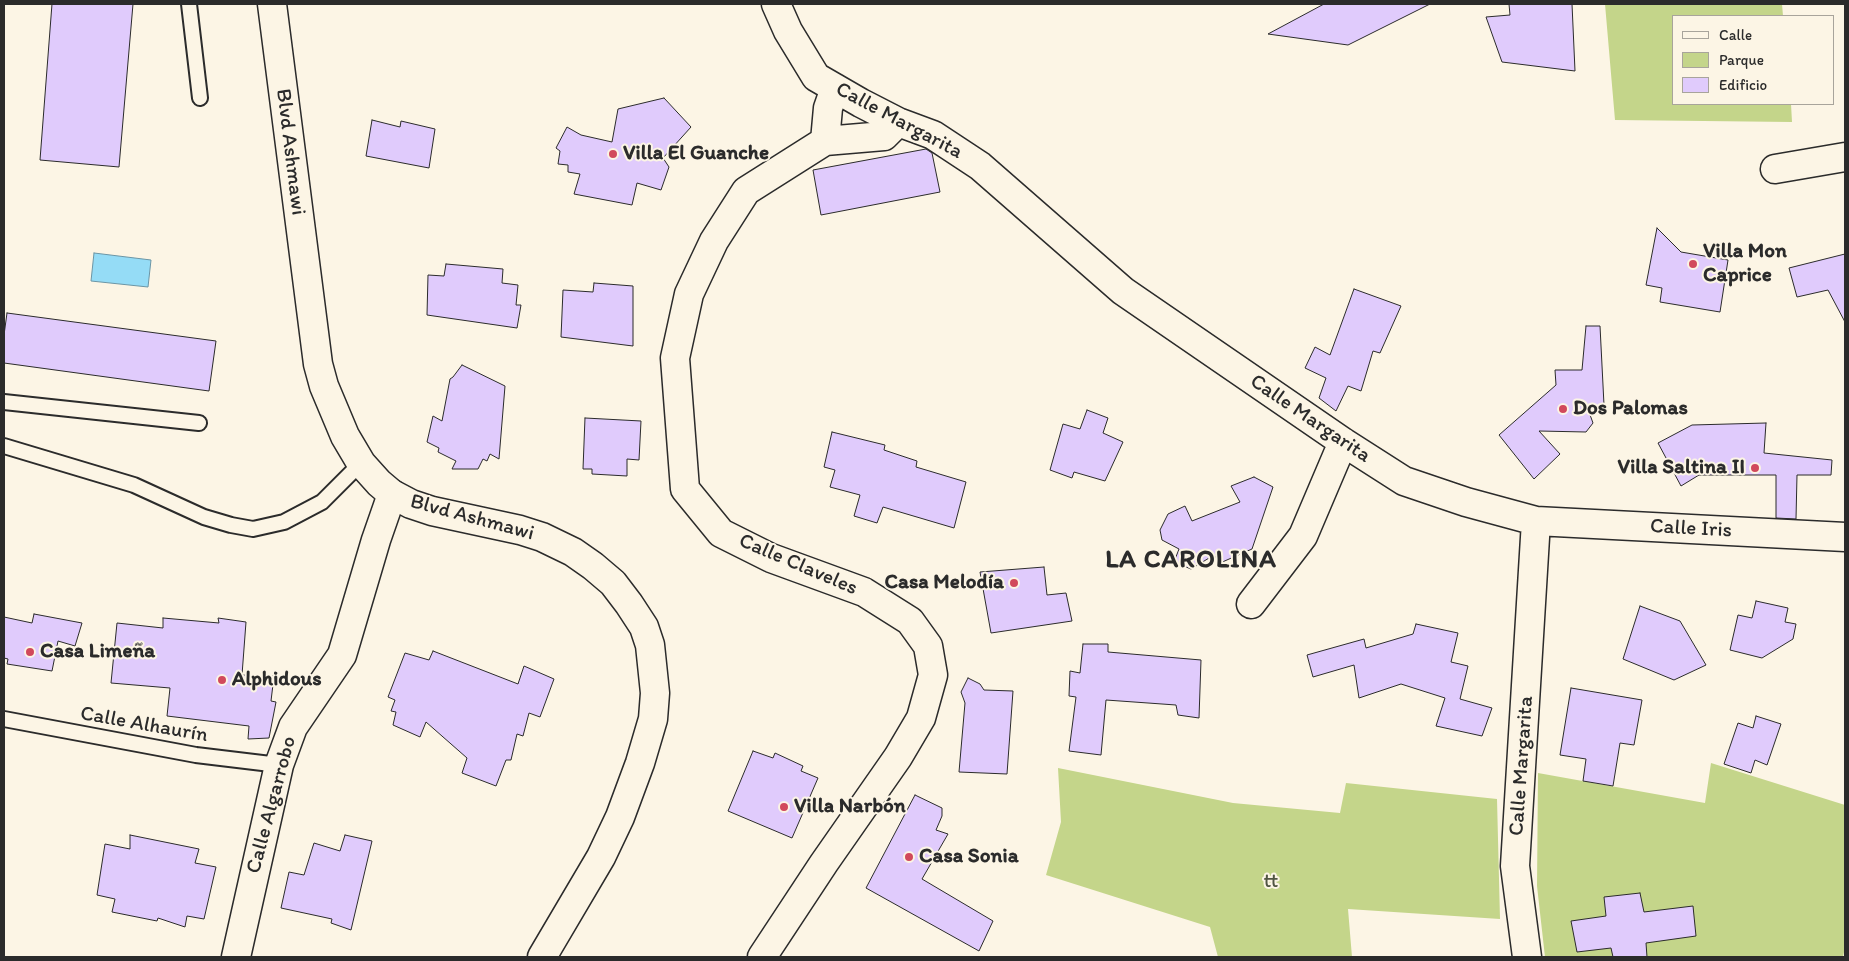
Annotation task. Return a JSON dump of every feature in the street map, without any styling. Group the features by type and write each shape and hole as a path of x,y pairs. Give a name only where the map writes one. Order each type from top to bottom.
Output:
{"street":[{"name":"Blvd Ashmawi","path":"272,4 318,364 344,436 361,463 379,483 392,494 411,504 432,511 520,530 542,537 573,552 613,583 630,604 644,627 650,645 655,693 652,719 640,763 601,857 542,957"},
{"name":"Calle Margarita","path":"776,4 788,31 816,77 898,122 933,135 980,166 1123,291 1343,442 1404,481 1466,502 1536,521 1515,866 1527,957"},
{"path":"825,142 828,108 835,88"},
{"name":"Calle Claveles","path":"762,957 898,757 922,718 933,674 928,646 910,621 864,592 772,558 721,533 685,489 675,358 689,294 714,241 746,190 825,142 884,136 898,122"},
{"path":"1775,169 1845,157"},
{"path":"1252,604 1303,536 1343,442"},
{"name":"Calle Algarrobo","path":"236,957 279,765 293,727 342,655 376,540 392,494"},
{"name":"Calle Iris","path":"1536,521 1845,537"}],"lane":[{"path":"189,4 200,98"},
{"path":"4,402 199,423"},
{"path":"4,446 134,485 204,517 254,529 284,522 322,502 361,463"},
{"name":"Calle Alhaurín","path":"4,719 196,755 279,765"}],"green space":[{"path":"1605,4 1782,4 1783,15 1672,15 1672,105 1791,105 1792,122 1615,120"},
{"path":"1711,763 1845,805 1845,947 1843,957 1545,957 1537,886 1538,773 1705,803"},
{"name":"tt","path":"1058,768 1233,803 1340,813 1346,783 1497,799 1500,919 1348,909 1352,957 1218,957 1210,927 1046,875 1061,822"}],"water":[{"path":"94,253 151,260 148,287 91,281"}],"building":[{"path":"52,4 133,4 119,167 40,160"},
{"path":"1324,4 1430,4 1348,45 1268,34"},
{"path":"1509,4 1572,4 1575,71 1502,62 1486,17 1510,15"},
{"name":"Villa El Guanche","path":"664,98 691,127 663,158 669,167 661,190 637,183 632,205 574,194 580,174 568,172 568,165 558,164 560,151 556,148 567,127 581,135 612,142 618,109"},
{"path":"372,120 400,127 401,121 435,129 429,168 366,156"},
{"path":"926,149 932,153 940,192 821,215 813,170"},
{"name":"Villa Mon Caprice","path":"1657,228 1681,252 1728,260 1720,312 1660,302 1662,288 1646,285"},
{"path":"1845,254 1845,322 1828,290 1797,297 1789,268"},
{"path":"446,264 503,269 502,283 518,285 516,305 521,305 517,328 427,315 428,275 444,276"},
{"path":"594,283 633,286 633,346 561,337 563,290 593,292"},
{"path":"1354,289 1401,306 1380,353 1373,351 1361,391 1348,386 1336,411 1319,398 1326,378 1305,368 1315,347 1330,355"},
{"path":"7,313 216,341 209,391 4,363 4,335"},
{"name":"Dos Palomas","path":"1586,326 1600,326 1604,405 1589,412 1593,423 1586,432 1539,431 1560,454 1534,479 1499,435 1556,385 1555,370 1582,370"},
{"path":"462,365 505,386 499,459 490,454 487,461 483,459 478,469 452,469 456,461 438,452 439,448 427,442 433,416 442,421 450,379"},
{"path":"1087,410 1108,418 1103,433 1123,442 1105,481 1074,472 1072,478 1050,470 1063,424 1080,429"},
{"path":"585,418 641,421 639,460 627,459 627,476 592,474 592,469 583,469"},
{"name":"Villa Saltina II","path":"1766,423 1764,453 1832,460 1831,475 1797,475 1796,519 1776,518 1776,475 1699,475 1681,486 1658,443 1692,425"},
{"path":"832,432 885,445 884,450 917,461 916,467 966,482 954,528 883,507 877,523 854,516 860,495 830,487 835,470 824,467"},
{"path":"1254,477 1273,487 1252,549 1220,563 1214,555 1191,569 1174,562 1179,549 1162,540 1160,530 1168,514 1185,506 1192,521 1240,502 1231,486"},
{"name":"Casa Melodía","path":"1044,567 1047,595 1066,593 1072,621 991,633 980,572"},
{"path":"1756,601 1788,608 1785,622 1796,624 1793,639 1762,658 1730,650 1738,615 1752,618"},
{"path":"1640,606 1680,621 1706,665 1674,680 1623,659"},
{"name":"Casa Limeña","path":"34,614 82,623 75,646 58,641 52,671 7,664 8,659 4,658 4,617 32,623"},
{"name":"Alphidous","path":"163,618 219,623 218,618 246,622 242,675 274,676 271,701 276,702 269,738 248,739 249,726 167,716 170,688 111,683 117,623 163,628"},
{"path":"1416,624 1458,633 1451,662 1468,666 1460,699 1492,708 1482,736 1436,726 1445,698 1401,684 1359,698 1354,665 1313,677 1307,655 1364,639 1366,648 1413,634"},
{"path":"1083,644 1108,644 1108,652 1201,660 1199,718 1178,715 1176,705 1106,700 1101,755 1069,751 1076,697 1069,696 1070,671 1080,673"},
{"path":"433,651 518,684 524,666 554,679 540,717 529,713 523,736 517,734 511,760 506,760 496,786 462,773 467,758 426,722 420,737 393,725 396,712 391,711 395,700 388,697 405,653 429,660"},
{"path":"968,678 980,684 984,690 1013,691 1007,774 959,772 965,703 961,692"},
{"path":"1571,688 1642,700 1634,745 1620,743 1613,786 1583,781 1586,759 1560,755"},
{"path":"1756,716 1781,724 1767,765 1755,760 1751,773 1724,764 1738,723 1753,728"},
{"name":"Villa Narbón","path":"753,751 773,758 775,753 803,766 801,771 818,778 792,838 728,811"},
{"name":"Casa Sonia","path":"915,795 942,808 942,816 936,830 948,834 922,879 993,921 979,951 866,888"},
{"path":"130,835 199,849 195,863 216,867 204,919 187,916 185,927 158,918 157,921 112,912 115,899 97,895 105,844 130,849"},
{"path":"345,835 372,841 351,930 331,923 332,919 281,908 289,872 304,875 314,843 340,851"},
{"path":"1640,893 1644,912 1693,906 1696,936 1646,943 1647,957 1613,957 1611,948 1577,952 1571,921 1606,916 1604,897"}],"place":[{"name":"Villa El Guanche","path":"613,154"},
{"name":"Villa Mon Caprice","path":"1693,264"},
{"name":"Dos Palomas","path":"1563,409"},
{"name":"Villa Saltina II","path":"1755,468"},
{"name":"Casa Melodía","path":"1014,583"},
{"name":"Casa Limeña","path":"30,652"},
{"name":"Alphidous","path":"222,680"},
{"name":"Villa Narbón","path":"784,807"},
{"name":"Casa Sonia","path":"909,857"}],"district":[{"name":"LA CAROLINA","path":"1191,560"}]}
